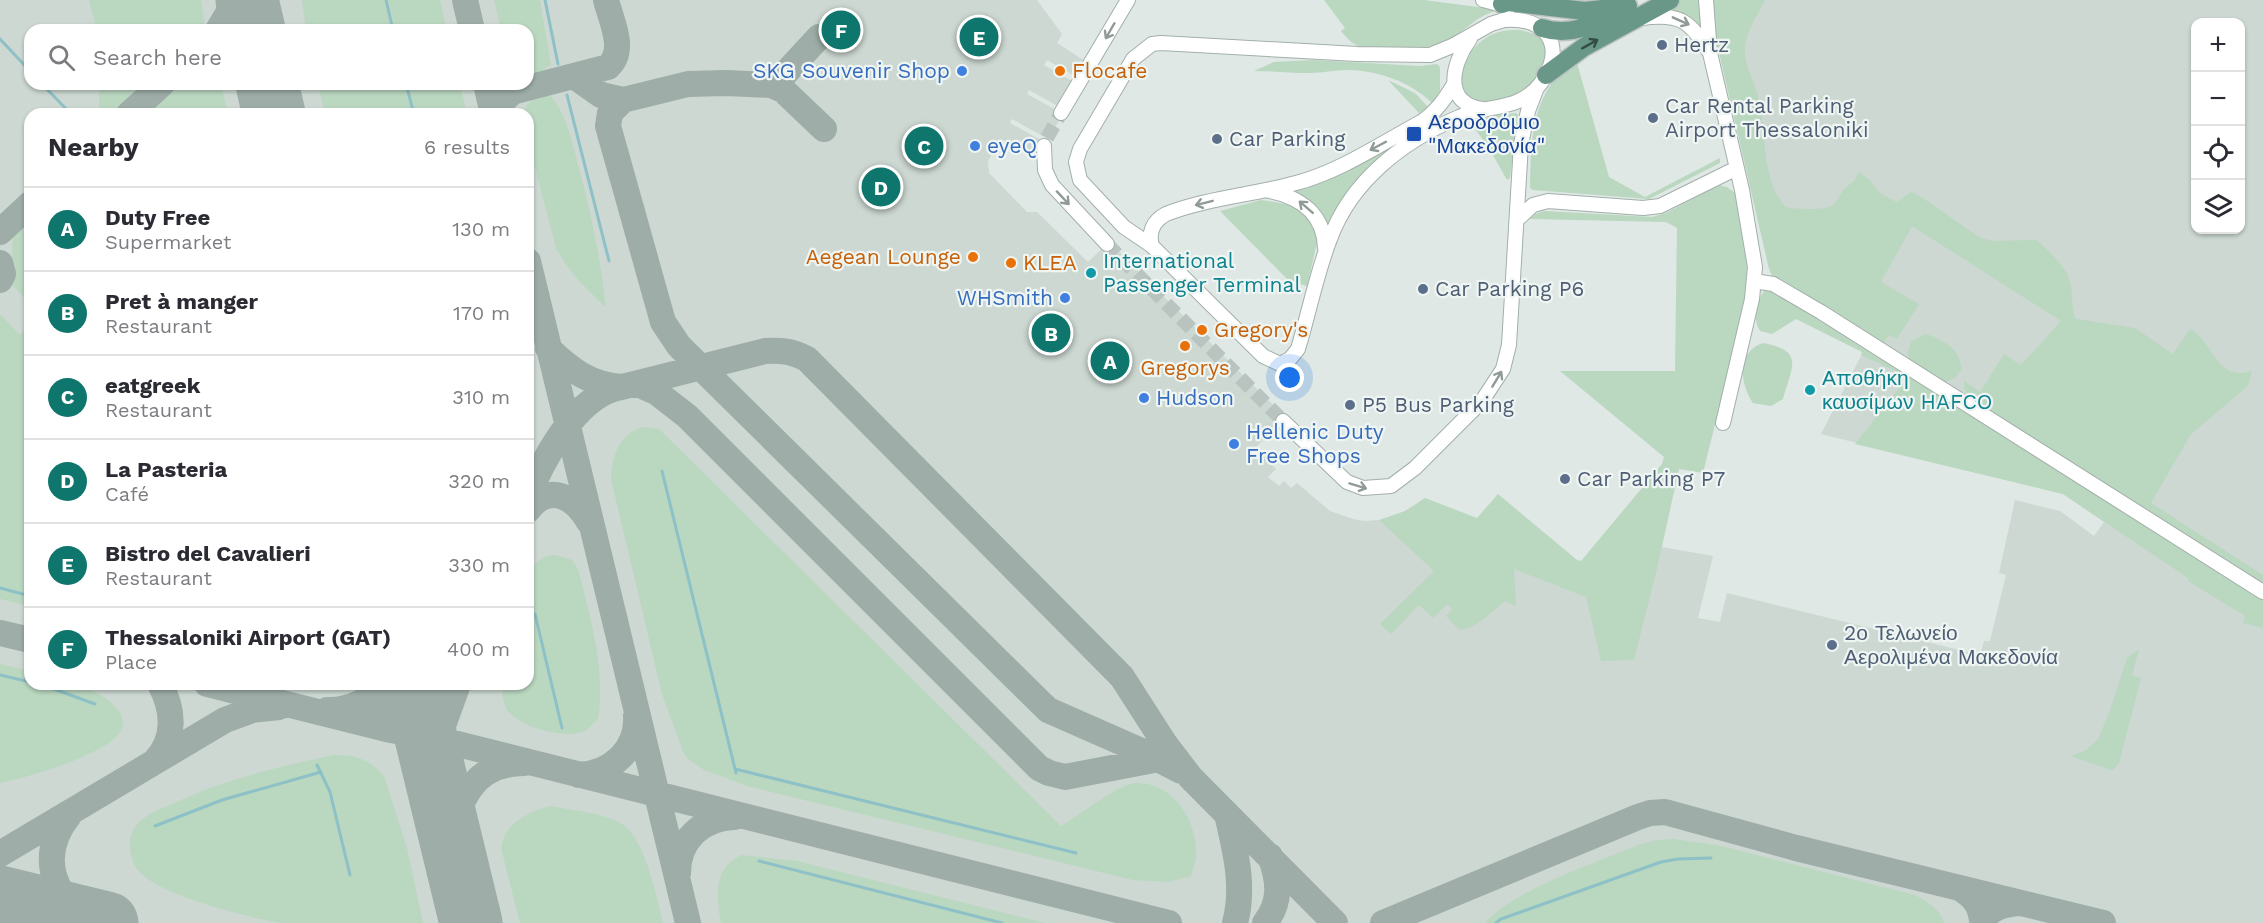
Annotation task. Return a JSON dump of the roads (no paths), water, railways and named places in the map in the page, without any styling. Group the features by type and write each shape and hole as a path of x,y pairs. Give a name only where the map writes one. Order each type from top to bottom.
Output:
{"main road":[{"path":"1538,25 1562,32 1575,31 1634,8 1670,0"},
{"path":"1502,4 1508,2 1585,11 1634,8"},
{"path":"1541,82 1634,8"}],"street":[{"path":"1061,113 1128,0"},
{"path":"1283,421 1339,476 1354,486 1384,488 1397,483 1445,439 1482,401 1503,369 1510,338 1518,188 1524,128 1530,102 1550,63 1552,48 1550,38 1527,13 1484,0"},
{"path":"1706,0 1710,53 1752,243 1755,281 1723,423"},
{"path":"1634,8 1685,21 1696,31 1710,53"},
{"path":"1538,25 1520,20 1504,20 1491,24 1438,53 1418,56 1152,44 1133,59 1120,79 1080,149 1076,168 1080,180 1091,194 1134,235 1152,246 1263,356 1280,364 1290,359 1298,350 1334,229 1351,198 1378,168 1413,142 1458,117 1483,109 1510,105 1525,98 1541,82"},
{"path":"1152,246 1151,231 1158,218 1166,214 1311,178 1373,148 1428,117 1445,100 1454,84 1455,68 1459,56 1478,31"},
{"path":"1454,84 1461,100 1471,107 1483,109"},
{"path":"1045,142 1045,170 1052,185 1107,244"},
{"path":"1518,188 1527,195 1548,201 1652,208 1737,168"},
{"path":"1261,190 1290,196 1307,206 1323,231 1326,251"},
{"path":"1518,219 1526,209 1548,201"},
{"path":"1755,281 1773,284 1821,312 2263,592"}],"waterway":[{"path":"386,0 392,24"},
{"path":"545,0 558,64"},
{"path":"0,39 24,65"},
{"path":"48,90 65,108"},
{"path":"408,90 412,108"},
{"path":"567,95 609,261"},
{"path":"662,471 736,773"},
{"path":"0,588 24,594"},
{"path":"535,614 562,728"},
{"path":"0,675 24,681"},
{"path":"56,690 95,704"},
{"path":"317,765 330,792 350,875"},
{"path":"735,769 1076,853"},
{"path":"155,826 222,800 321,772"},
{"path":"1496,923 1501,919 1661,862 1711,858"},
{"path":"759,861 1002,923"}],"tunnel":[{"path":"1047,138 1061,113"},
{"path":"1107,244 1283,421"}],"place":[{"name":"Thessaloniki Airport (GAT)","path":"841,30"},
{"name":"Bistro del Cavalieri","path":"979,37"},
{"name":"Hertz","path":"1662,45"},
{"name":"SKG Souvenir Shop","path":"962,71"},
{"name":"Flocafe","path":"1060,71"},
{"name":"Car Rental Parking Airport Thessaloniki","path":"1653,118"},
{"name":"Αεροδρόμιο \"Μακεδονία\"","path":"1414,134"},
{"name":"Car Parking","path":"1217,139"},
{"name":"eatgreek","path":"924,146"},
{"name":"eyeQ","path":"975,146"},
{"name":"La Pasteria","path":"881,187"},
{"name":"Aegean Lounge","path":"973,257"},
{"name":"KLEA","path":"1011,263"},
{"name":"International Passenger Terminal","path":"1091,273"},
{"name":"Car Parking P6","path":"1423,289"},
{"name":"WHSmith","path":"1065,298"},
{"name":"Gregory's","path":"1202,330"},
{"name":"Pret à manger","path":"1051,333"},
{"name":"Gregorys","path":"1185,346"},
{"name":"Duty Free","path":"1110,361"},
{"name":"Αποθήκη καυσίμων HAFCO","path":"1810,390"},
{"name":"Hudson","path":"1144,398"},
{"name":"P5 Bus Parking","path":"1350,405"},
{"name":"Hellenic Duty Free Shops","path":"1234,444"},
{"name":"Car Parking P7","path":"1565,479"},
{"name":"2ο Τελωνείο Αερολιμένα Μακεδονία","path":"1832,645"}]}
